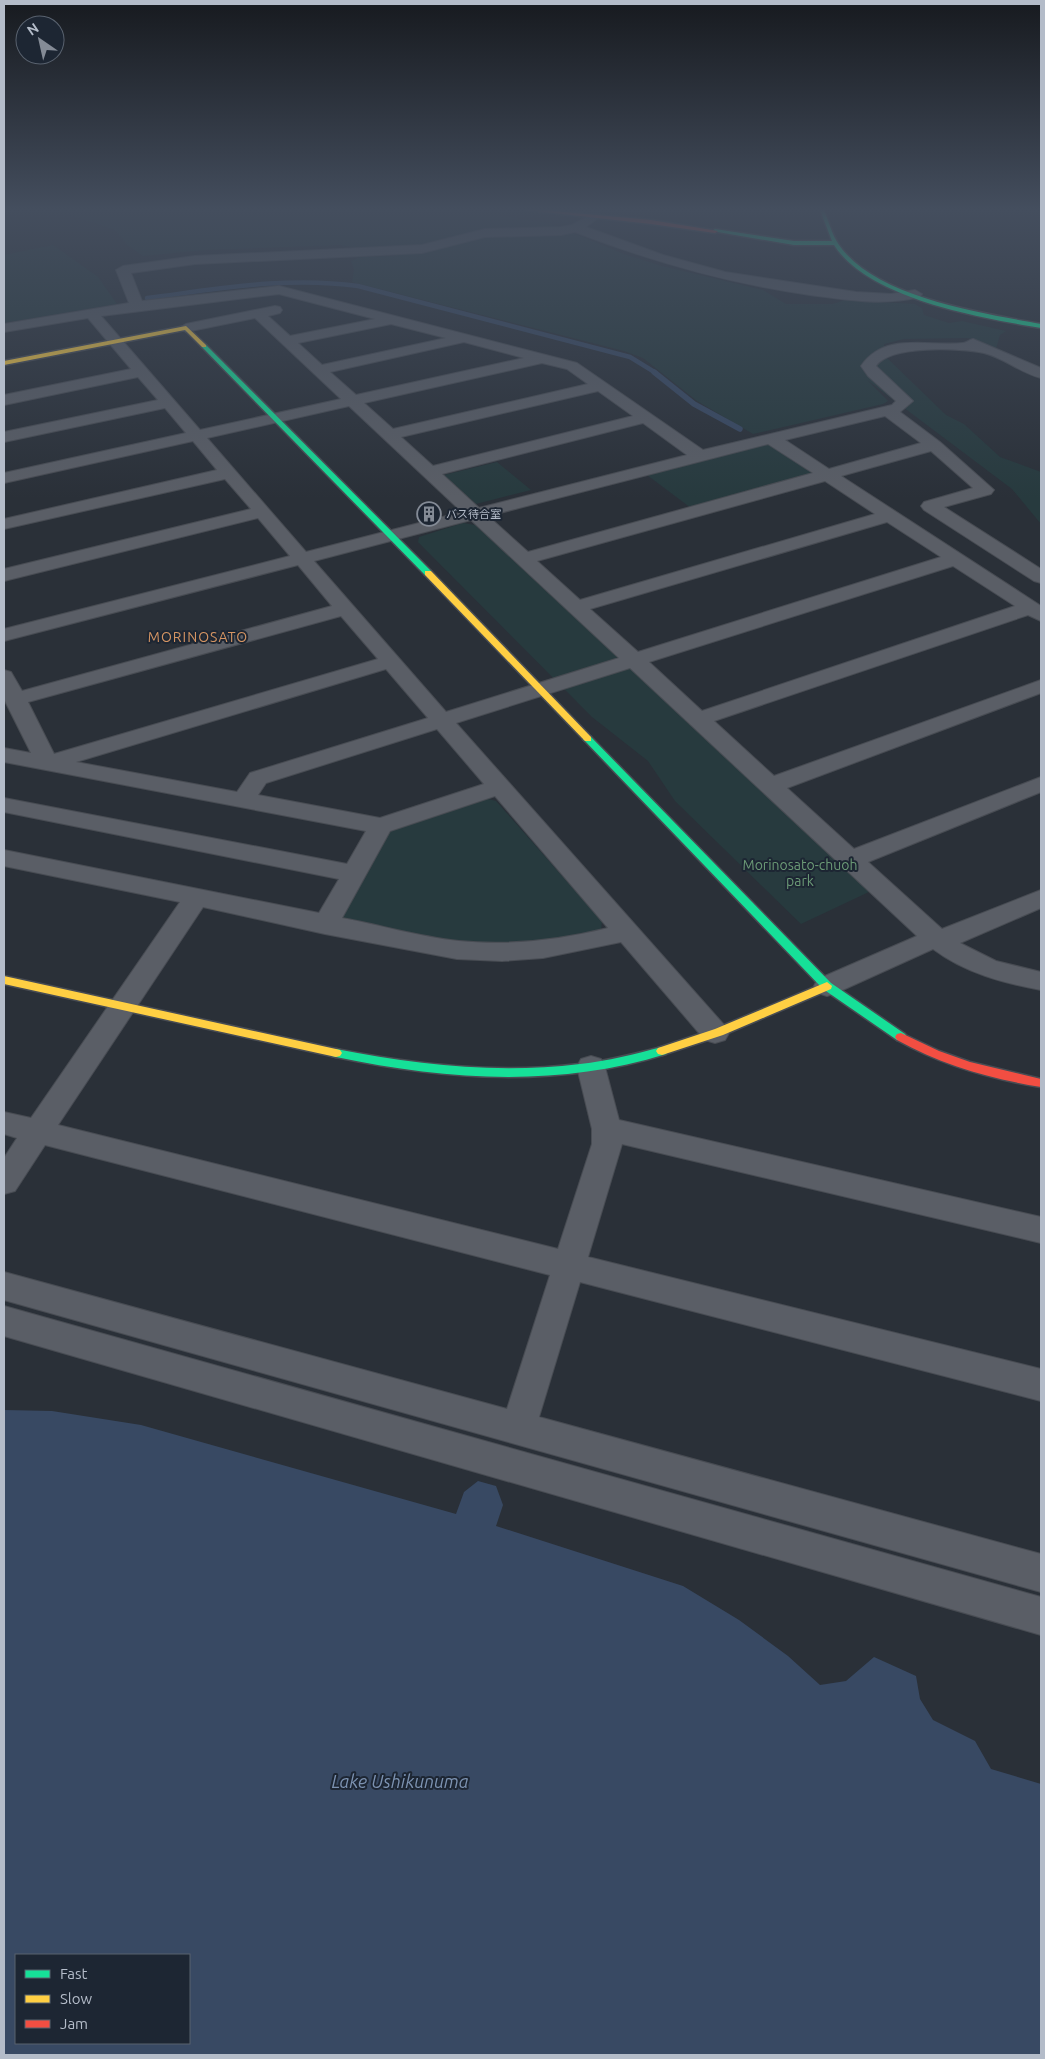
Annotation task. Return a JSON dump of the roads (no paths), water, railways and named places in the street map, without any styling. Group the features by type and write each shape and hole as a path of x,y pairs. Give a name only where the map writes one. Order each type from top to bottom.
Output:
{"street":[{"path":"4,328 136,306"},
{"path":"4,363 294,306"},
{"path":"341,306 572,366 700,456"},
{"path":"953,306 1041,326"},
{"path":"91,313 499,787 715,1034"},
{"path":"257,313 938,940 967,960 1005,973 1041,981"},
{"path":"287,341 393,319"},
{"path":"186,328 827,986 888,1029 931,1052 961,1064 1041,1083"},
{"path":"318,370 468,338"},
{"path":"4,635 770,438 898,408 904,401 868,366 870,359 885,350 908,347 980,346 1041,373"},
{"path":"1023,365 1041,356"},
{"path":"4,478 544,358"},
{"path":"4,400 141,372"},
{"path":"389,435 600,386"},
{"path":"4,438 167,402"},
{"path":"888,411 934,445 985,490 930,506 1041,577"},
{"path":"429,472 646,418"},
{"path":"770,438 1035,612"},
{"path":"523,559 934,445"},
{"path":"4,524 228,472"},
{"path":"4,575 262,512"},
{"path":"576,607 889,516"},
{"path":"243,800 258,778 955,559"},
{"path":"1004,590 1041,577"},
{"path":"15,699 346,608"},
{"path":"698,719 1035,612"},
{"path":"47,763 392,661"},
{"path":"4,676 47,763"},
{"path":"769,786 1041,686"},
{"path":"4,755 381,826 499,787"},
{"path":"849,860 1041,784"},
{"path":"4,805 354,874"},
{"path":"325,925 381,826"},
{"path":"4,858 426,946 488,953 520,953 553,949 626,932"},
{"path":"4,980 393,1066 442,1073 487,1076 591,1067 681,1046 715,1034 926,942 956,935 1041,898"},
{"path":"4,1182 195,899"},
{"path":"518,1430 607,1144 606,1129 591,1067"},
{"path":"4,1123 1041,1385"},
{"path":"606,1129 1041,1230"},
{"path":"4,1286 518,1430 1041,1573"},
{"path":"4,1321 1041,1616"}],"water":[{"name":"Lake Ushikunuma","path":"4,1410 52,1411 141,1425 456,1514 464,1492 478,1481 496,1486 503,1505 496,1526 683,1586 739,1620 788,1656 820,1685 846,1681 874,1657 916,1676 920,1699 933,1720 975,1741 991,1769 1041,1784 1041,2055 4,2055"}],"waterway":[{"path":"435,306 630,357 656,373"},
{"path":"654,372 694,404 740,429"}],"place":[{"name":"バス待合室","path":"429,514"}],"district":[{"name":"MORINOSATO","path":"198,637"}],"park label":[{"name":"Morinosato-chuoh park","path":"800,874"}]}
